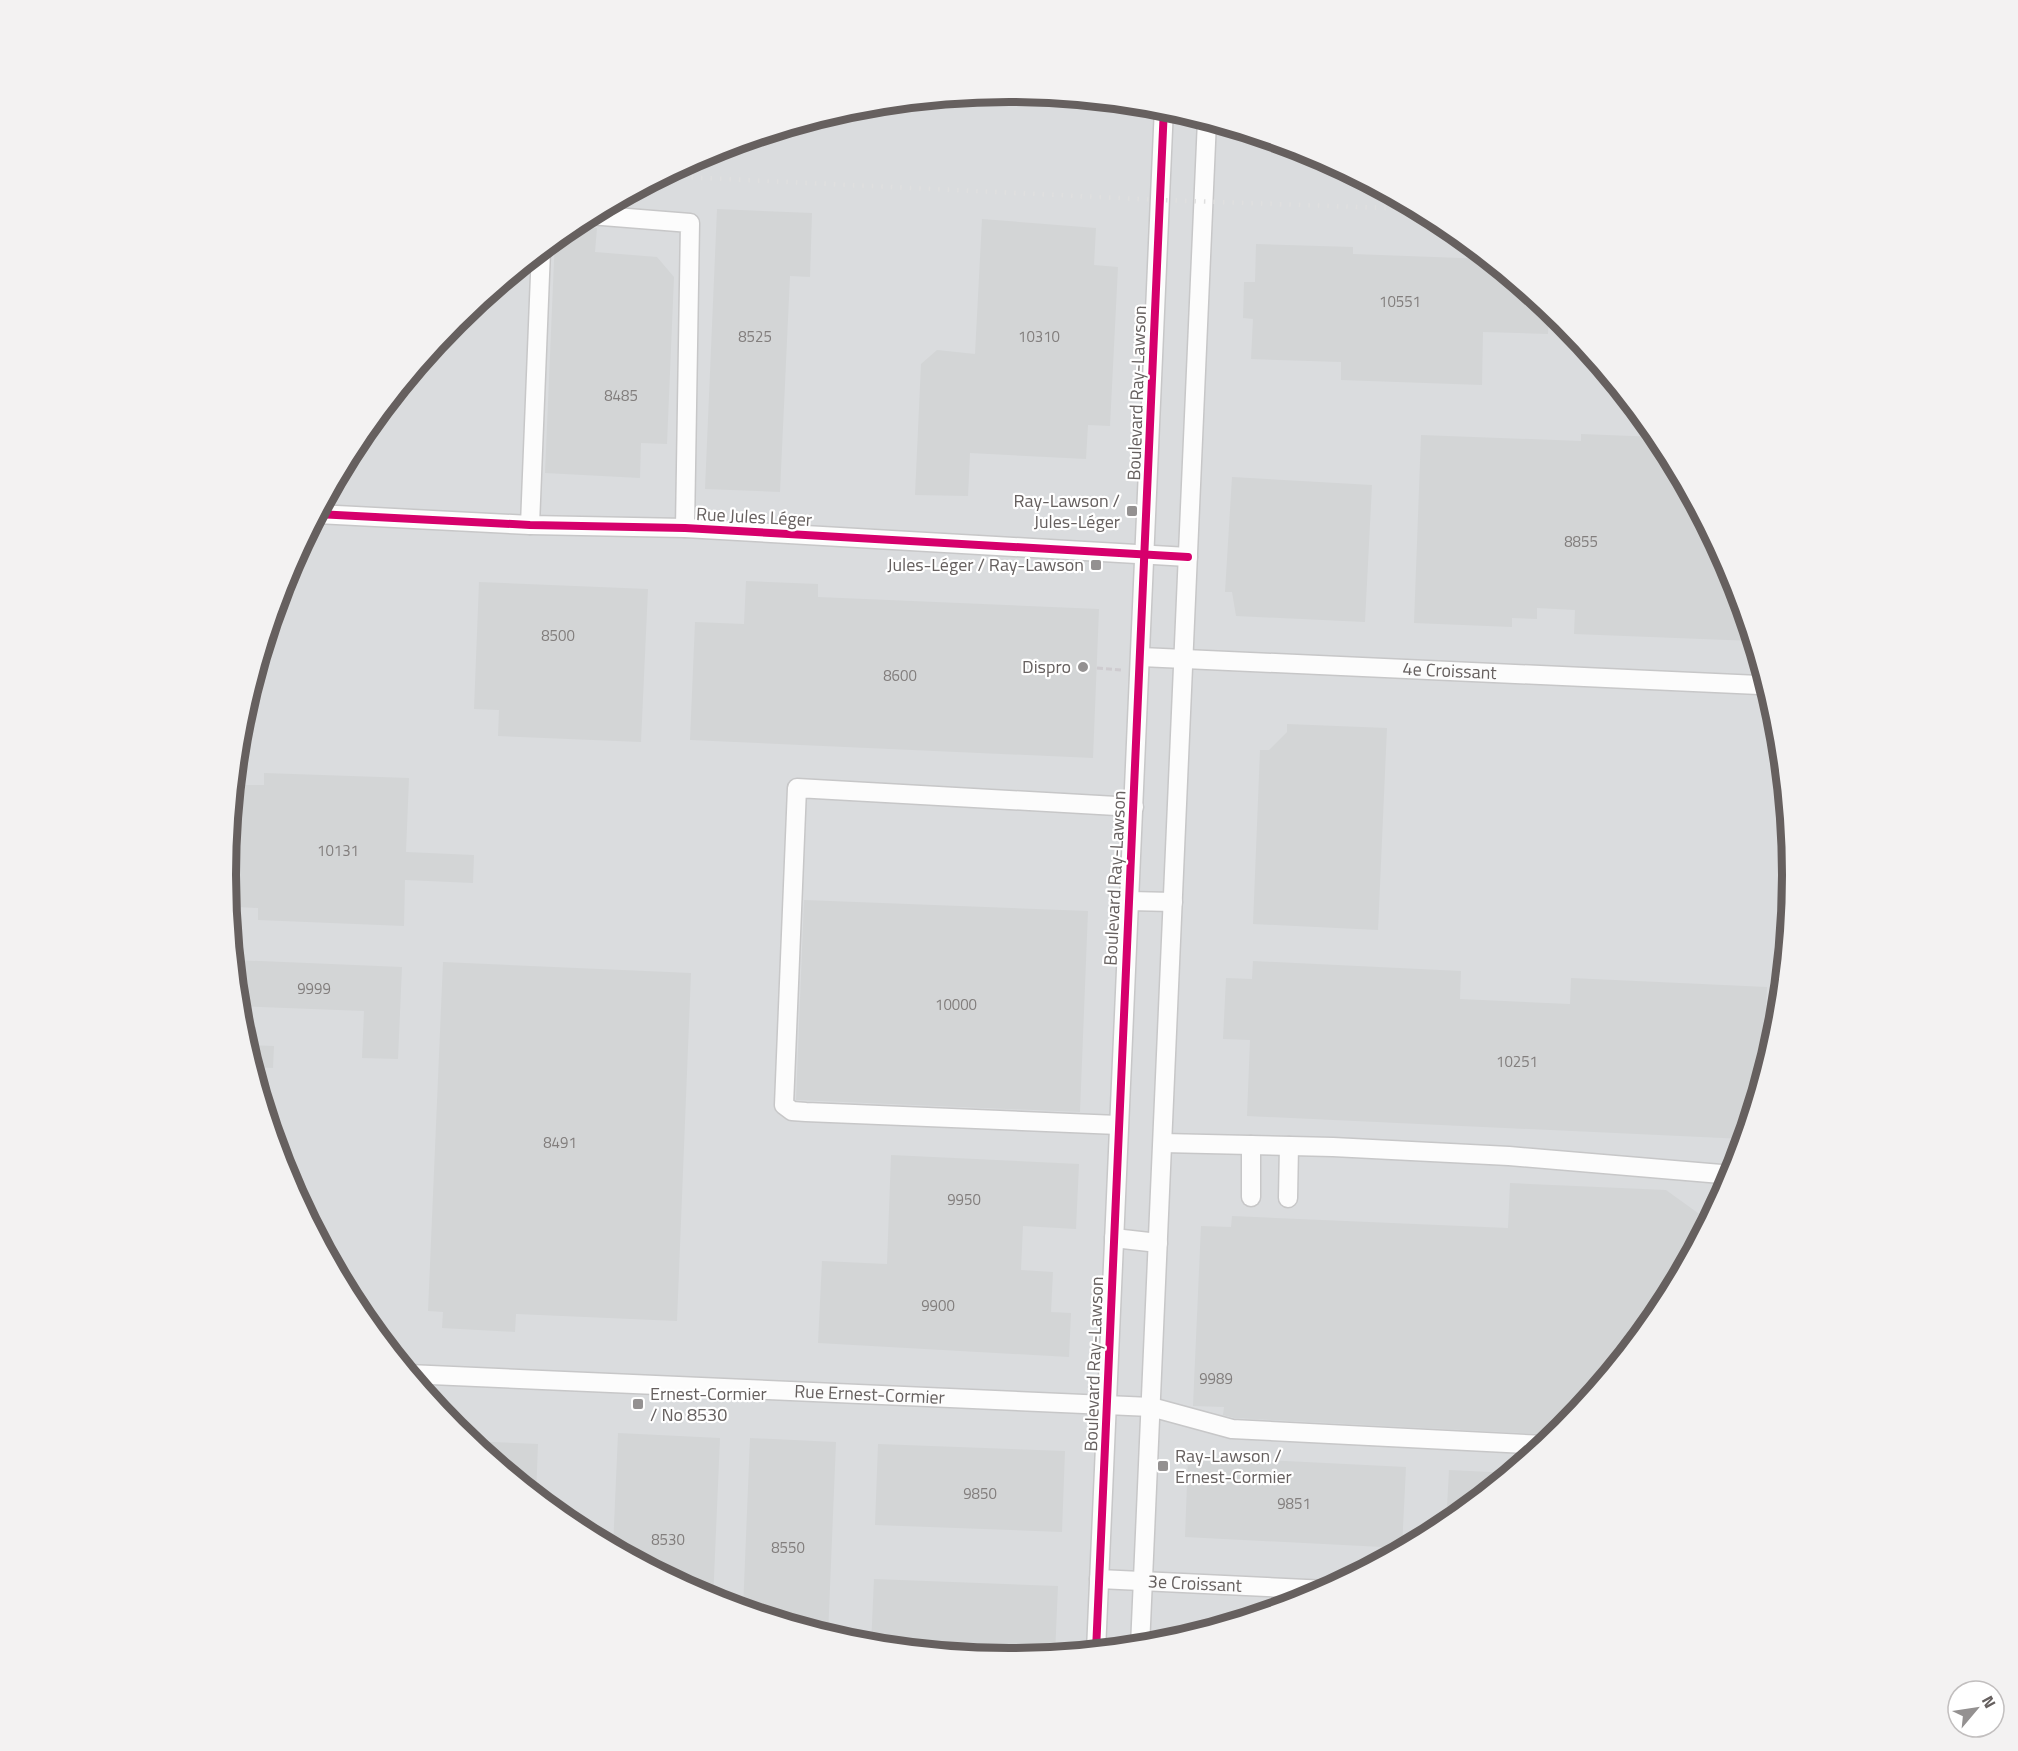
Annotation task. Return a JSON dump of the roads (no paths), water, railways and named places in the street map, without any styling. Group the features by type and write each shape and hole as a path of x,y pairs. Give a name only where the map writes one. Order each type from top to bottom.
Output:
{"street":[{"name":"Boulevard Ray-Lawson","path":"1096,1643 1164,118"},
{"path":"1140,1637 1207,127"},
{"path":"605,216 690,223 685,528"},
{"path":"530,525 541,260"},
{"name":"Rue Jules Léger","path":"325,514 530,525 685,528 1188,557"},
{"name":"4e Croissant","path":"1141,664 1206,658 1759,686"},
{"path":"1118,1125 806,1112 792,1110 784,1105 797,789 1134,807"},
{"path":"1129,901 1173,902"},
{"path":"1163,1143 1509,1156 1723,1174"},
{"path":"1251,1145 1251,1197"},
{"path":"1288,1198 1289,1146"},
{"path":"1114,1238 1158,1243"},
{"name":"Rue Ernest-Cormier","path":"418,1374 1150,1407 1232,1429 1532,1444"},
{"name":"3e Croissant","path":"1099,1579 1307,1589"}],"railway":[{"path":"679,177 1160,200 1400,208"}],"place":[{"name":"Ray-Lawson / Jules-Léger","path":"1132,511"},
{"name":"Jules-Léger / Ray-Lawson","path":"1096,565"},
{"name":"Dispro","path":"1083,667"},
{"name":"Ernest-Cormier / No 8530","path":"638,1404"},
{"name":"Ray-Lawson / Ernest-Cormier","path":"1163,1466"}]}
